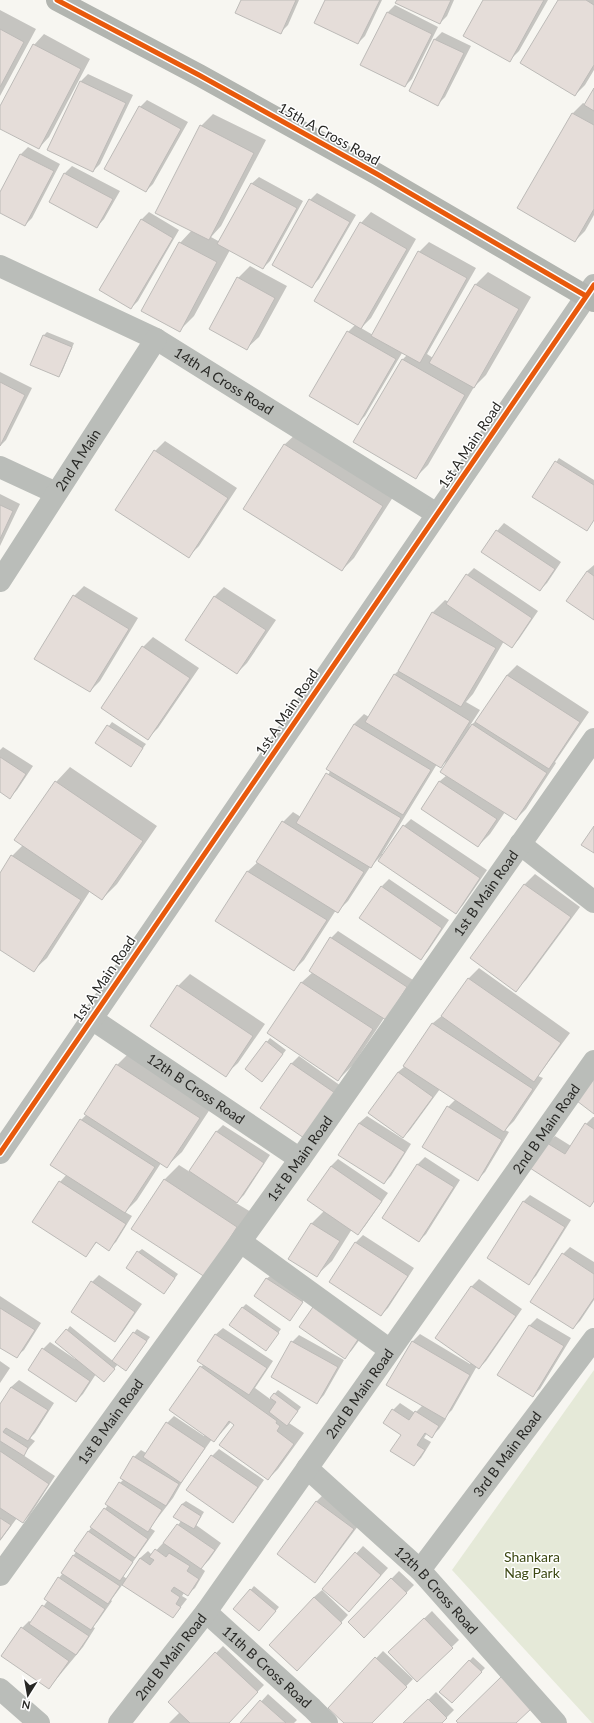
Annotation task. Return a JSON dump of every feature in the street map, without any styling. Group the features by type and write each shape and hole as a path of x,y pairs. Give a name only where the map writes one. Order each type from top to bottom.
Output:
{"main road":[{"name":"15th A Cross Road","path":"56,0 199,75 591,294"}],"street":[{"name":"14th A Cross Road","path":"0,266 156,339 437,514"},
{"name":"1st A Main Road","path":"0,1153 437,514 591,294"},
{"name":"2nd A Main","path":"0,581 156,339"},
{"path":"0,467 56,493"},
{"name":"1st B Main Road","path":"0,1575 300,1159 594,739"},
{"path":"520,844 594,902"},
{"name":"12th B Cross Road","path":"92,1019 300,1159"},
{"name":"2nd B Main Road","path":"119,1723 206,1612 594,1061"},
{"path":"241,1242 390,1350"},
{"name":"3rd B Main Road","path":"420,1570 594,1339"},
{"name":"12th B Cross Road","path":"307,1468 420,1570 556,1723"},
{"name":"11th B Cross Road","path":"206,1612 327,1723"},
{"path":"0,1689 39,1723"}],"green space":[{"name":"Shankara Nag Park","path":"594,1370 594,1723 592,1723 452,1570"}],"building":[{"path":"241,0 296,0 281,34 235,13"},
{"path":"325,0 380,0 358,44 314,23"},
{"path":"397,0 451,0 440,24 395,3"},
{"path":"483,0 544,0 510,62 463,36"},
{"path":"558,0 586,0 594,5 594,65 575,96 520,63"},
{"path":"387,12 432,34 405,87 360,65"},
{"path":"0,29 24,42 0,87"},
{"path":"434,39 464,53 438,106 409,91"},
{"path":"33,44 81,69 39,149 0,129 0,106"},
{"path":"80,81 126,103 93,172 47,150"},
{"path":"594,88 594,111 584,105"},
{"path":"139,106 181,129 146,192 104,169"},
{"path":"572,113 594,125 594,209 575,242 517,208"},
{"path":"200,125 254,153 209,240 155,213"},
{"path":"20,154 54,171 25,226 0,213 0,192"},
{"path":"64,173 113,199 97,228 49,202"},
{"path":"251,183 297,208 263,269 217,244"},
{"path":"309,199 350,222 312,288 272,265"},
{"path":"141,219 173,238 131,309 99,290"},
{"path":"360,222 407,249 361,329 314,301"},
{"path":"179,242 217,262 180,332 141,311"},
{"path":"418,251 467,278 420,363 371,336"},
{"path":"237,277 275,298 247,350 209,329"},
{"path":"475,284 519,309 474,388 429,363"},
{"path":"347,331 396,359 358,425 309,396"},
{"path":"43,335 72,347 59,377 30,365"},
{"path":"402,359 465,395 416,479 353,442"},
{"path":"0,382 25,395 0,446"},
{"path":"284,444 383,506 342,571 243,509"},
{"path":"154,450 228,498 189,558 115,510"},
{"path":"555,461 594,485 594,520 587,531 532,497"},
{"path":"0,505 13,511 0,539"},
{"path":"496,530 555,569 540,591 481,552"},
{"path":"587,571 594,576 594,620 566,601"},
{"path":"466,574 532,618 512,648 446,604"},
{"path":"73,595 129,629 90,692 34,659"},
{"path":"214,596 266,630 237,674 185,640"},
{"path":"432,612 496,648 461,707 398,671"},
{"path":"142,646 190,678 148,740 101,708"},
{"path":"394,674 470,721 441,768 365,722"},
{"path":"507,675 580,722 549,769 475,722"},
{"path":"354,724 431,770 403,815 326,769"},
{"path":"472,724 547,773 516,820 440,772"},
{"path":"107,725 143,748 131,767 95,743"},
{"path":"0,757 26,774 10,799 0,792"},
{"path":"326,773 401,818 371,868 296,823"},
{"path":"55,781 143,841 102,900 14,840"},
{"path":"439,781 497,819 478,847 421,809"},
{"path":"282,821 364,872 338,913 256,862"},
{"path":"403,825 480,878 456,914 378,861"},
{"path":"594,826 594,853 581,845"},
{"path":"11,855 81,900 34,972 0,950 0,873"},
{"path":"247,871 327,920 294,971 215,921"},
{"path":"524,884 571,917 516,992 470,958"},
{"path":"381,886 442,928 421,960 359,918"},
{"path":"330,937 407,987 386,1020 309,971"},
{"path":"468,978 561,1043 534,1082 441,1016"},
{"path":"301,982 373,1029 338,1081 267,1033"},
{"path":"177,985 253,1036 226,1077 150,1026"},
{"path":"432,1023 533,1089 504,1132 403,1066"},
{"path":"266,1041 283,1054 262,1082 245,1069"},
{"path":"291,1063 335,1093 304,1138 260,1108"},
{"path":"116,1064 200,1118 167,1168 84,1114"},
{"path":"398,1072 433,1097 403,1138 368,1113"},
{"path":"594,1078 594,1114 577,1101"},
{"path":"447,1106 502,1140 478,1181 422,1147"},
{"path":"80,1119 155,1167 125,1213 50,1165"},
{"path":"359,1123 405,1152 384,1184 338,1155"},
{"path":"585,1123 594,1129 594,1201 590,1207 530,1168 547,1143 565,1154"},
{"path":"216,1131 264,1163 237,1203 189,1171"},
{"path":"417,1164 454,1187 419,1242 382,1218"},
{"path":"331,1166 382,1201 358,1235 307,1200"},
{"path":"164,1179 237,1227 205,1277 131,1229"},
{"path":"59,1181 126,1224 109,1251 96,1242 86,1257 32,1222"},
{"path":"523,1201 565,1227 529,1285 487,1258"},
{"path":"311,1223 340,1241 317,1277 288,1259"},
{"path":"355,1242 408,1276 381,1316 329,1282"},
{"path":"137,1251 175,1278 164,1294 126,1268"},
{"path":"562,1253 594,1274 594,1298 573,1329 530,1302"},
{"path":"266,1278 303,1302 290,1321 254,1296"},
{"path":"91,1281 135,1312 115,1342 71,1312"},
{"path":"471,1286 516,1316 479,1369 435,1338"},
{"path":"242,1307 279,1333 266,1351 229,1325"},
{"path":"313,1307 359,1338 345,1359 299,1327"},
{"path":"0,1308 35,1330 17,1358 0,1348"},
{"path":"529,1325 564,1346 533,1397 497,1375"},
{"path":"66,1329 115,1369 104,1382 55,1342"},
{"path":"133,1332 147,1341 126,1371 112,1361"},
{"path":"215,1334 267,1368 249,1395 197,1361"},
{"path":"291,1341 338,1367 317,1404 271,1377"},
{"path":"412,1341 470,1375 445,1419 386,1385"},
{"path":"42,1348 90,1381 76,1402 28,1370"},
{"path":"200,1366 277,1421 276,1423 280,1426 277,1431 294,1444 268,1480 219,1445 234,1425 229,1421 214,1442 169,1410"},
{"path":"11,1387 48,1410 28,1441 6,1428 3,1432 28,1448 24,1456 0,1441 0,1404"},
{"path":"274,1393 298,1411 287,1426 269,1412 276,1402 270,1398"},
{"path":"392,1409 409,1420 415,1411 439,1426 432,1438 425,1433 417,1445 425,1450 414,1466 390,1451 401,1435 383,1423"},
{"path":"166,1422 205,1448 181,1483 143,1457"},
{"path":"0,1451 49,1484 23,1523 0,1508"},
{"path":"211,1455 258,1487 233,1523 186,1490"},
{"path":"133,1456 179,1484 166,1506 120,1478"},
{"path":"119,1482 162,1510 148,1532 105,1504"},
{"path":"316,1501 354,1529 315,1583 277,1554"},
{"path":"182,1504 201,1516 194,1529 173,1517"},
{"path":"104,1508 148,1539 135,1558 90,1527"},
{"path":"0,1518 11,1525 0,1540"},
{"path":"177,1524 215,1550 201,1569 163,1543"},
{"path":"88,1531 133,1562 120,1581 74,1551"},
{"path":"155,1549 166,1557 169,1553 190,1566 187,1571 199,1579 188,1596 174,1587 171,1591 180,1597 176,1604 181,1607 173,1618 122,1585 140,1558 150,1565 154,1560 149,1557"},
{"path":"355,1552 381,1575 349,1612 322,1589"},
{"path":"73,1555 120,1586 108,1604 61,1573"},
{"path":"58,1577 105,1609 91,1630 44,1599"},
{"path":"391,1578 407,1593 364,1638 348,1622"},
{"path":"250,1589 276,1611 259,1631 233,1609"},
{"path":"314,1597 342,1623 297,1671 269,1645"},
{"path":"42,1605 89,1636 76,1655 29,1624"},
{"path":"424,1618 453,1648 417,1682 388,1652"},
{"path":"21,1627 69,1661 49,1689 1,1656"},
{"path":"215,1652 258,1692 229,1723 190,1723 168,1702"},
{"path":"375,1657 407,1687 372,1723 344,1723 328,1708"},
{"path":"469,1660 482,1672 452,1703 439,1692"},
{"path":"502,1676 532,1708 516,1723 458,1723 456,1721"},
{"path":"428,1699 447,1718 442,1723 403,1723"},
{"path":"260,1700 286,1723 240,1723"}],"cycle path":[{"path":"57,0 199,75 377,174 586,296"},
{"path":"0,1153 594,285"}]}
